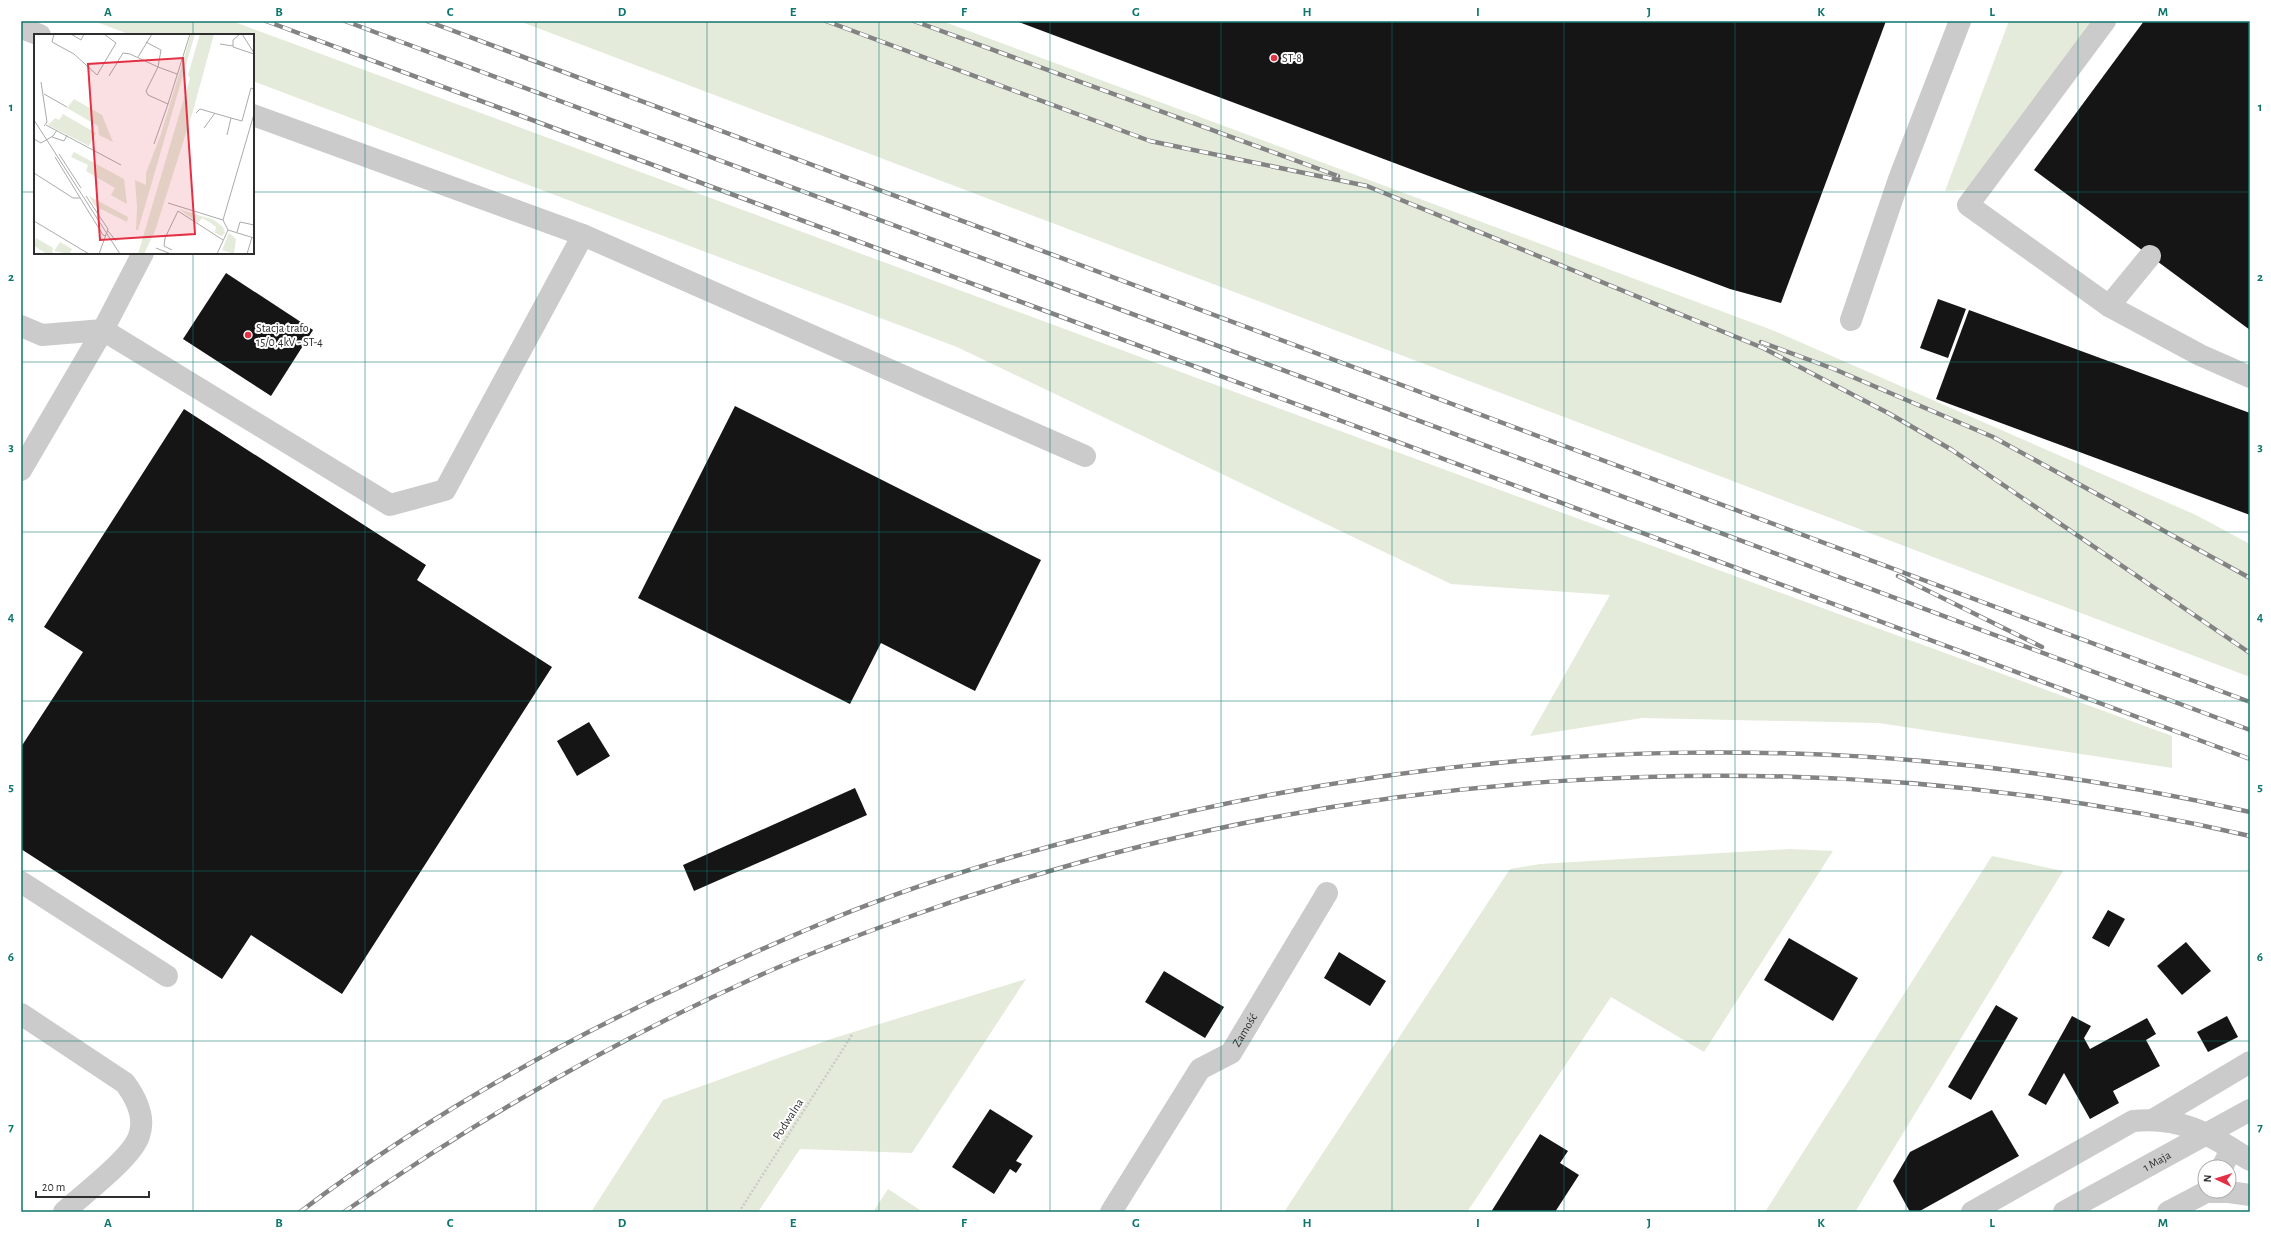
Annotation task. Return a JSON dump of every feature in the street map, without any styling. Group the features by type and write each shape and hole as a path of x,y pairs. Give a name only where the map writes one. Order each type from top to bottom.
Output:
{"street":[{"path":"1851,320 1899,179 1960,21"},
{"path":"2105,21 1968,204 2109,306 2200,355 2250,377"},
{"path":"21,28 37,34"},
{"path":"254,115 583,235 1085,456"},
{"path":"21,326 42,335 103,330 390,505 445,490 583,235"},
{"path":"21,470 103,330 142,254"},
{"path":"2109,306 2150,256"},
{"path":"21,882 167,976"},
{"name":"Zamość","path":"1111,1212 1200,1069 1231,1053 1326,893"},
{"path":"21,1014 125,1083 137,1099 141,1119 139,1137 126,1155 64,1212"},
{"path":"2156,1118 2250,1062"},
{"name":"1 Maja","path":"2064,1212 2250,1110"},
{"path":"1972,1212 2133,1121 2156,1118 2192,1127 2250,1160"},
{"path":"2226,1159 2229,1147"},
{"path":"2237,1194 2250,1196"},
{"path":"2168,1212 2197,1198"}],"path":[{"name":"Podwalna","path":"739,1212 852,1035"}],"green space":[{"path":"94,21 232,21 1489,486 2172,736 2172,768 1879,723 1642,718 1530,736 1610,595 1451,584 957,347 254,81 254,34 128,34"},
{"path":"519,21 942,21 1772,330 2196,515 2250,544 2250,677"},
{"path":"2009,21 2094,21 1967,190 1945,191"},
{"path":"1790,849 1833,851 1704,1052 1611,997 1467,1212 1284,1212 1510,869 1540,864"},
{"path":"1992,856 2063,871 1855,1212 1765,1212"},
{"path":"1026,979 912,1153 800,1149 758,1212 591,1212 663,1100 834,1038"},
{"path":"888,1189 923,1212 873,1212"}],"building":[{"path":"1016,21 1886,21 1781,303 1730,289"},
{"path":"2144,21 2250,21 2250,330 2034,170"},
{"name":"Stacja trafo 15/0,4kV - ST-4","path":"226,273 313,330 271,396 183,339"},
{"path":"1938,299 1966,309 1948,358 1920,348"},
{"path":"1969,310 2250,413 2250,515 1936,399"},
{"path":"735,406 1041,560 975,691 881,643 850,704 638,598"},
{"path":"184,409 426,565 417,580 552,667 342,994 251,935 222,979 21,849 21,747 83,652 44,627"},
{"path":"589,722 610,756 577,776 557,741"},
{"path":"855,788 867,815 694,891 683,865"},
{"path":"2108,910 2125,919 2109,947 2092,938"},
{"path":"1789,938 1858,978 1833,1021 1764,980"},
{"path":"2186,942 2211,971 2182,995 2157,966"},
{"path":"1339,952 1386,981 1370,1006 1324,978"},
{"path":"1164,971 1224,1007 1205,1038 1145,1002"},
{"path":"1996,1005 2018,1018 1971,1100 1948,1087"},
{"path":"2072,1016 2091,1026 2084,1038 2090,1049 2147,1018 2156,1034 2146,1040 2160,1066 2113,1091 2119,1103 2090,1119 2064,1073 2046,1105 2028,1095"},
{"path":"2227,1016 2238,1037 2208,1052 2197,1032"},
{"path":"990,1109 1033,1136 1016,1161 1022,1164 1016,1173 1010,1169 994,1194 952,1167"},
{"path":"1992,1110 2019,1156 1918,1212 1910,1212 1893,1181 1910,1152"},
{"path":"1540,1134 1568,1151 1560,1163 1579,1175 1555,1212 1491,1212"}],"railway":[{"path":"266,21 2250,759"},
{"path":"345,21 2250,730"},
{"path":"427,21 2250,702"},
{"path":"826,21 1150,141 1367,186 1763,348 1890,414 1952,450 2250,653"},
{"path":"914,21 1338,176"},
{"path":"1761,342 1834,369 1993,437 2250,578"},
{"path":"1898,576 2042,647"},
{"path":"300,1212 392,1147 489,1086 539,1058 640,1006 778,942 864,906 963,872 1097,834 1240,801 1383,776 1528,760 1672,753 1817,754 1961,765 2106,784 2250,812"},
{"path":"344,1212 443,1146 493,1115 594,1057 700,1003 772,970 903,919 1066,866 1232,826 1400,797 1570,780 1741,776 1912,784 2082,804 2250,836"}],"place":[{"name":"ST-8","path":"1274,58"},
{"name":"Stacja trafo 15/0,4kV - ST-4","path":"248,335"}]}
